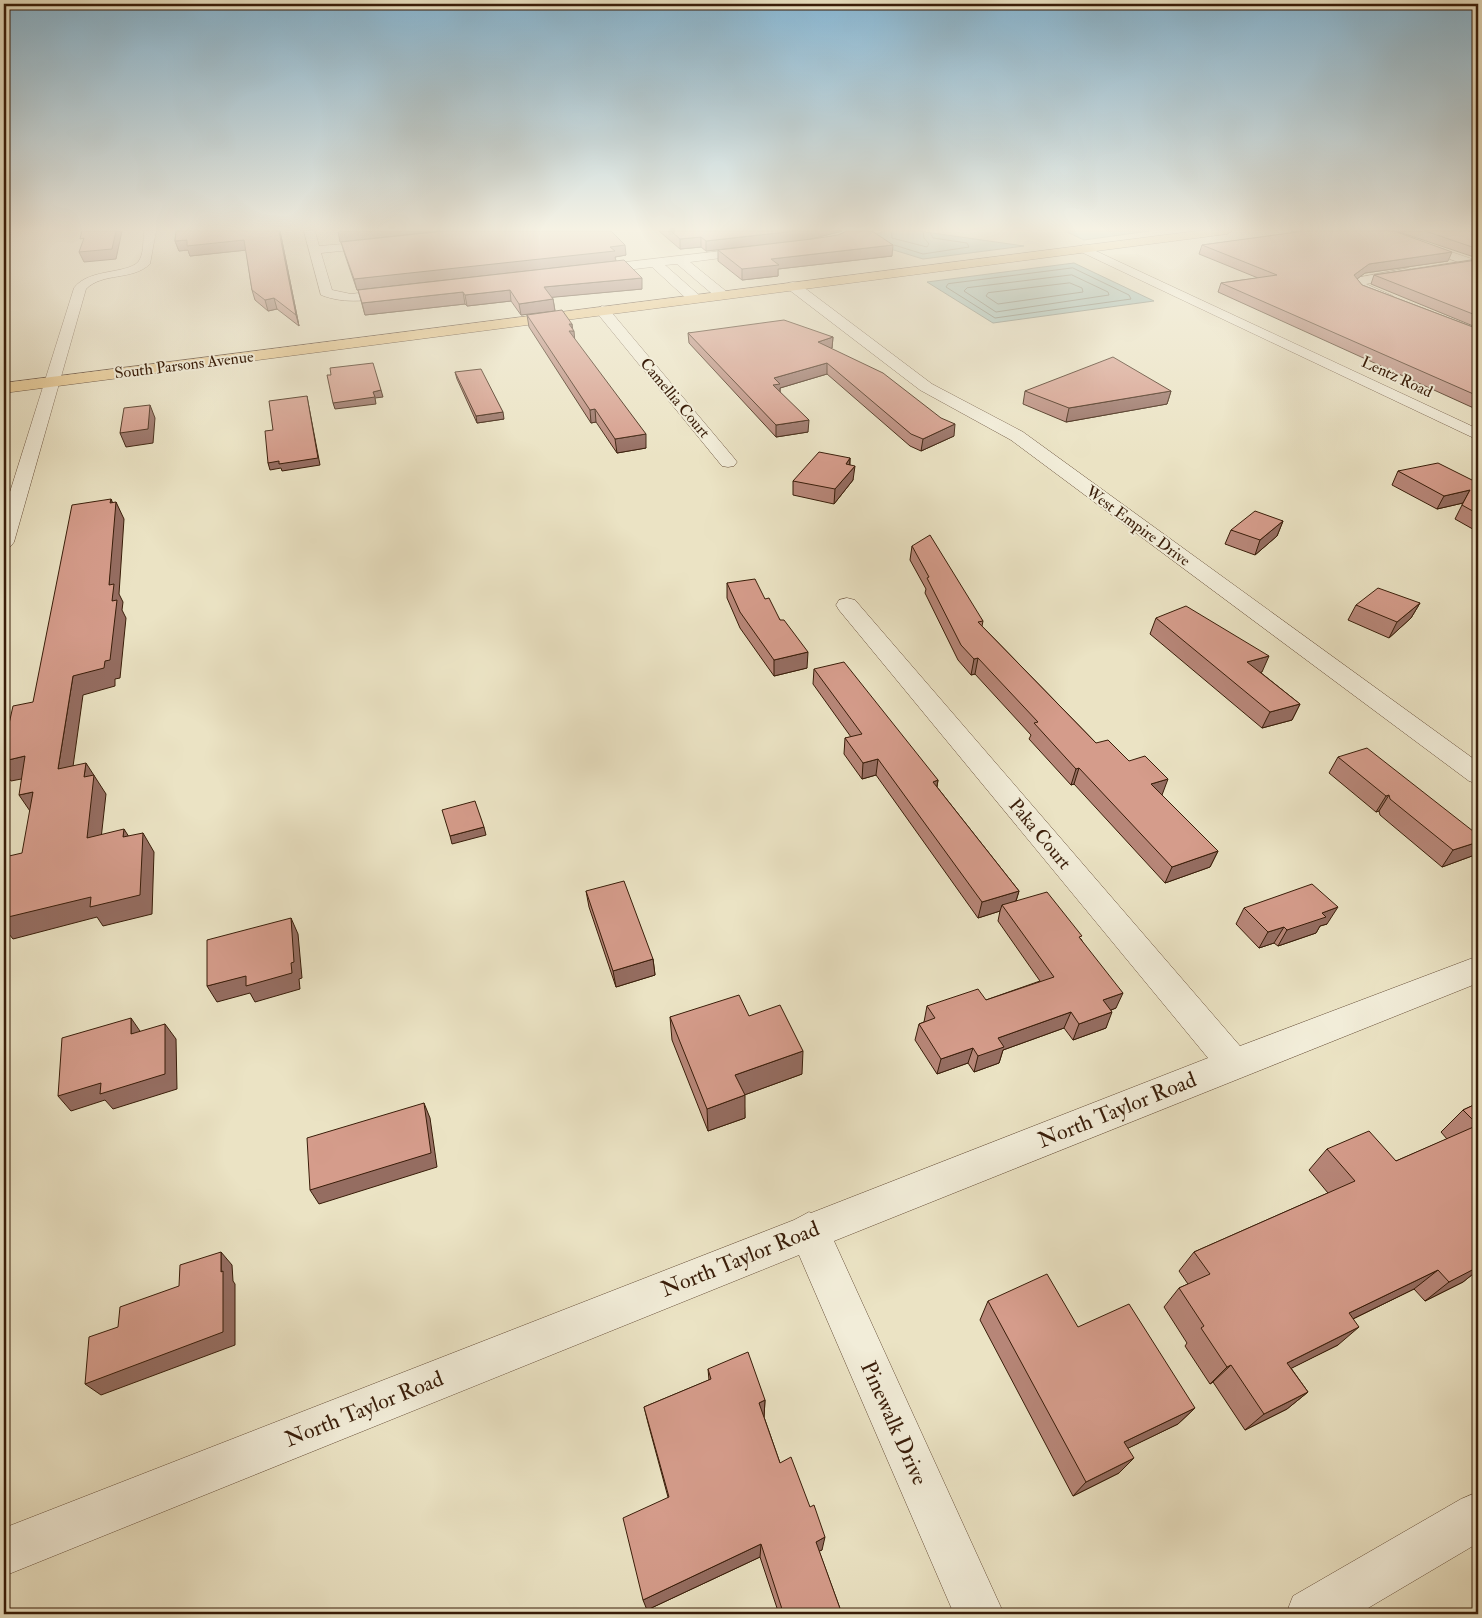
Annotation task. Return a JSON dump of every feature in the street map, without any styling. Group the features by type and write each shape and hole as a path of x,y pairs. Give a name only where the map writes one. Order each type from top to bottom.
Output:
{"main road":[{"name":"South Parsons Avenue","path":"4,388 629,307"}],"street":[{"path":"4,542 75,307"},
{"name":"West Empire Drive","path":"820,307 926,387 1017,436 1478,776"},
{"name":"Lentz Road","path":"1205,307 1478,435"},
{"name":"Camellia Court","path":"602,310 728,462"},
{"name":"Paka Court","path":"846,605 1234,1064"},
{"name":"North Taylor Road","path":"4,1552 1234,1064 1478,970"},
{"name":"Pinewalk Drive","path":"809,1232 979,1614"},
{"path":"1311,1614 1478,1516"}],"water":[{"path":"966,307 1114,307 993,323"}],"building":[{"path":"285,307 294,307 296,315"},
{"path":"1274,307 1419,307 1478,329 1478,396"},
{"path":"1454,307 1478,307 1478,316"},
{"path":"562,310 572,324 569,324 574,331 569,331 646,434 615,439 595,409 590,410 527,315"},
{"path":"784,320 833,337 818,342 883,373 941,418 955,424 923,439 911,434 827,363 774,378 780,384 773,385 809,420 776,425 688,333"},
{"path":"1113,357 1171,391 1069,408 1025,391"},
{"path":"373,363 381,390 373,392 375,397 333,403 327,375 331,375 330,368"},
{"path":"481,369 503,412 476,416 455,372"},
{"path":"307,396 318,458 279,464 279,461 268,463 265,431 273,430 269,401"},
{"path":"150,405 148,429 120,433 124,408"},
{"path":"819,452 850,458 846,464 855,466 835,489 793,481"},
{"path":"1438,463 1478,483 1478,514 1462,505 1470,490 1444,496 1398,471"},
{"path":"111,499 110,503 116,502 109,585 114,584 112,601 117,600 110,660 105,661 104,668 73,676 58,769 86,763 84,777 94,775 87,838 124,829 123,837 143,833 140,895 90,907 91,897 4,918 4,886 9,856 22,853 33,792 19,795 25,756 4,761 6,725 9,724 13,706 33,702 72,505"},
{"path":"1255,511 1283,521 1260,540 1231,530"},
{"path":"930,535 983,621 978,622 1096,743 1108,740 1129,761 1145,756 1168,779 1151,784 1218,851 1172,867 1079,768 1076,769 1034,723 1038,722 978,658 974,659 961,645 912,546"},
{"path":"755,579 765,599 769,598 780,620 784,620 808,652 774,660 740,612 727,583"},
{"path":"1378,588 1420,603 1397,622 1356,605"},
{"path":"1186,606 1269,656 1247,662 1300,704 1270,712 1156,618"},
{"path":"844,662 938,780 933,782 1019,891 982,902 878,759 863,763 845,738 862,734 814,669"},
{"path":"1367,748 1478,835 1478,842 1453,850 1390,799 1389,795 1386,796 1338,757"},
{"path":"475,801 484,827 450,836 442,810"},
{"path":"624,881 653,959 613,971 586,891"},
{"path":"1312,884 1338,907 1322,913 1326,917 1287,930 1284,927 1268,932 1244,908"},
{"path":"1047,892 1082,936 1079,937 1123,993 1103,1000 1112,1012 1079,1024 1071,1012 998,1038 1004,1047 978,1056 973,1048 941,1059 919,1024 935,1018 927,1006 978,989 986,1000 1054,977 1002,905"},
{"path":"291,918 294,962 291,963 292,973 246,986 246,976 207,986 207,940"},
{"path":"739,995 749,1016 780,1005 803,1051 735,1075 745,1095 707,1109 670,1017"},
{"path":"131,1018 131,1034 165,1024 165,1074 100,1094 101,1083 58,1096 62,1038"},
{"path":"424,1103 431,1153 310,1190 307,1138"},
{"path":"1478,1103 1478,1125 1463,1110"},
{"path":"1478,1125 1478,1267 1449,1282 1438,1270 1349,1313 1359,1327 1287,1363 1308,1392 1264,1414 1231,1365 1227,1367 1201,1328 1204,1326 1179,1288 1210,1274 1194,1252 1355,1181 1327,1149 1369,1131 1396,1161"},
{"path":"221,1252 221,1272 223,1271 223,1332 85,1384 89,1337 118,1327 120,1307 179,1286 180,1265"},
{"path":"1047,1274 1078,1327 1129,1304 1195,1408 1124,1442 1134,1458 1086,1482 988,1301"},
{"path":"748,1352 765,1400 759,1403 780,1463 791,1457 810,1507 814,1505 825,1537 816,1542 842,1614 772,1614 782,1609 761,1544 643,1600 623,1518 669,1497 644,1407 711,1379 708,1369"}]}
